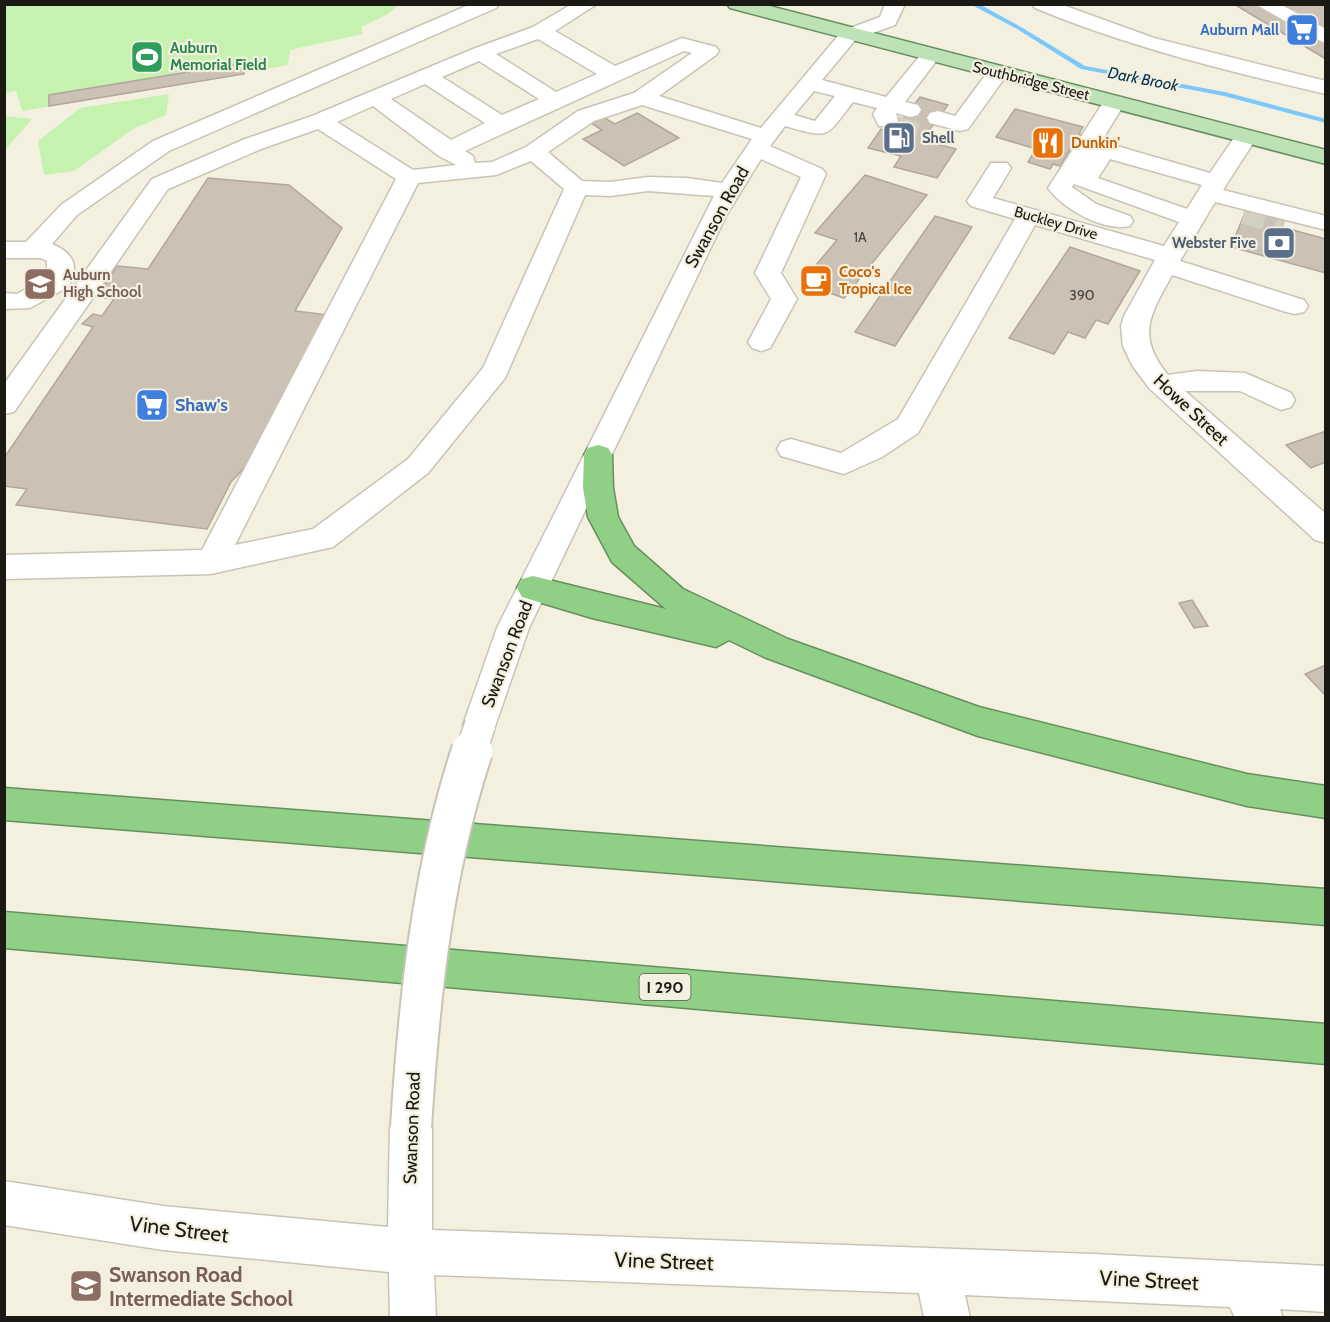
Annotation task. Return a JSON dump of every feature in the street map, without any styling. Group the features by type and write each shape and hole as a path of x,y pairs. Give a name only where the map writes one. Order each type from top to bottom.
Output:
{"highway":[{"path":"598,455 598,488 603,517 623,554 672,598 776,648 978,721 1247,790 1326,802"},
{"path":"533,588 592,605 776,648"},
{"path":"4,804 1326,908"},
{"name":"I 290","path":"4,930 1326,1044"}],"main road":[{"name":"Southbridge Street","path":"737,4 851,24 930,56 1326,157"}],"street":[{"path":"33,250 69,210 161,146 451,13 489,4"},
{"path":"4,405 160,184 253,144 320,121 480,53 540,31 587,4"},
{"path":"851,24 888,21 895,4"},
{"path":"1265,4 1326,38"},
{"path":"1051,6 1113,34 1146,44 1326,88"},
{"name":"Swanson Road","path":"413,1317 411,1127 419,1020 442,852 460,781 513,628 728,191 767,134 809,83 851,24"},
{"path":"540,31 613,74"},
{"path":"320,121 409,177 496,168 534,152 586,116 642,98 709,51 682,44 501,124 447,151"},
{"path":"480,53 556,101"},
{"path":"896,127 885,120 884,114 901,101 930,56"},
{"path":"925,136 948,136 997,73"},
{"path":"428,77 501,124"},
{"path":"809,83 849,93 901,101 934,103 966,115"},
{"path":"642,98 767,134 820,129 849,93"},
{"path":"376,98 447,151 479,170"},
{"path":"1114,103 1101,123 1096,147 1076,179 1060,188 1068,199 1171,254 1295,306"},
{"path":"761,342 784,299 768,273 814,174 767,134"},
{"name":"Howe Street","path":"1246,137 1211,188 1171,254 1134,325 1138,351 1144,364 1162,385 1326,532"},
{"path":"1096,147 1211,188 1326,224"},
{"path":"534,152 576,188 610,189 648,184 687,185 728,191"},
{"name":"Buckley Drive","path":"999,168 979,201 1171,254"},
{"path":"211,562 409,177"},
{"path":"1076,179 1194,219"},
{"path":"4,567 211,562 322,539 418,466 495,372 576,188"},
{"path":"1211,188 1227,209 1244,213"},
{"path":"791,449 844,464 872,450 908,426 1029,215"},
{"path":"1283,224 1305,229 1326,224"},
{"path":"4,250 45,250 60,257 58,281 21,302 4,301"},
{"path":"1162,385 1197,380 1245,382 1281,400"},
{"name":"Vine Street","path":"4,1203 163,1228 411,1252 938,1272 1252,1301 1326,1289"},
{"path":"938,1272 948,1317"}],"green space":[{"name":"Auburn Memorial Field","path":"4,5 398,5 388,14 361,27 363,34 290,50 288,65 22,111 16,91 5,93"},
{"path":"169,94 166,115 133,129 74,171 44,175 38,141 80,108"},
{"path":"4,116 32,119 5,150"}],"building":[{"name":"Auburn Mall","path":"1234,4 1326,4 1326,59 1301,44"},
{"name":"Auburn Mall","path":"1234,4 1326,4 1326,59 1301,44"},
{"path":"242,63 244,74 49,106 49,95"},
{"name":"Shell","path":"920,97 948,105 922,140 956,149 937,178 894,167 901,156 868,148 881,129 893,132"},
{"name":"Dunkin'","path":"1015,109 1083,127 1079,134 1085,136 1077,149 1071,148 1060,166 1053,164 1050,169 1028,162 1036,149 996,137"},
{"path":"637,113 679,138 624,166 583,139 602,130 591,123 603,117 615,124"},
{"path":"865,175 927,195 844,298 801,283 837,240 815,233"},
{"path":"208,178 289,185 342,228 295,311 329,315 247,465 231,482 207,529 16,505 27,489 4,486 4,458 93,327 82,324 93,314 102,316 114,299 96,297 117,266 148,269"},
{"name":"Webster Five","path":"1246,210 1284,220 1282,227 1326,239 1326,273 1231,247"},
{"path":"935,216 972,227 895,346 855,332"},
{"path":"1070,247 1140,271 1108,324 1096,320 1085,338 1068,332 1054,354 1009,338"},
{"path":"1326,431 1326,462 1311,468 1286,445"},
{"path":"1192,600 1208,626 1194,628 1179,603"},
{"path":"1326,665 1326,696 1305,674"}],"waterway":[{"name":"Dark Brook","path":"973,4 1019,28 1083,68 1225,94 1326,121"}],"tunnel":[{"path":"896,127 925,136"},
{"path":"1244,213 1283,224"}],"place":[{"name":"Auburn Mall","path":"1302,30"},
{"name":"Auburn Memorial Field","path":"147,57"},
{"name":"Shell","path":"899,138"},
{"name":"Dunkin'","path":"1048,143"},
{"name":"Webster Five","path":"1279,243"},
{"name":"Coco's Tropical Ice","path":"816,281"},
{"name":"Auburn High School","path":"40,284"},
{"name":"Shaw's","path":"152,405"},
{"name":"Swanson Road Intermediate School","path":"86,1286"}]}
